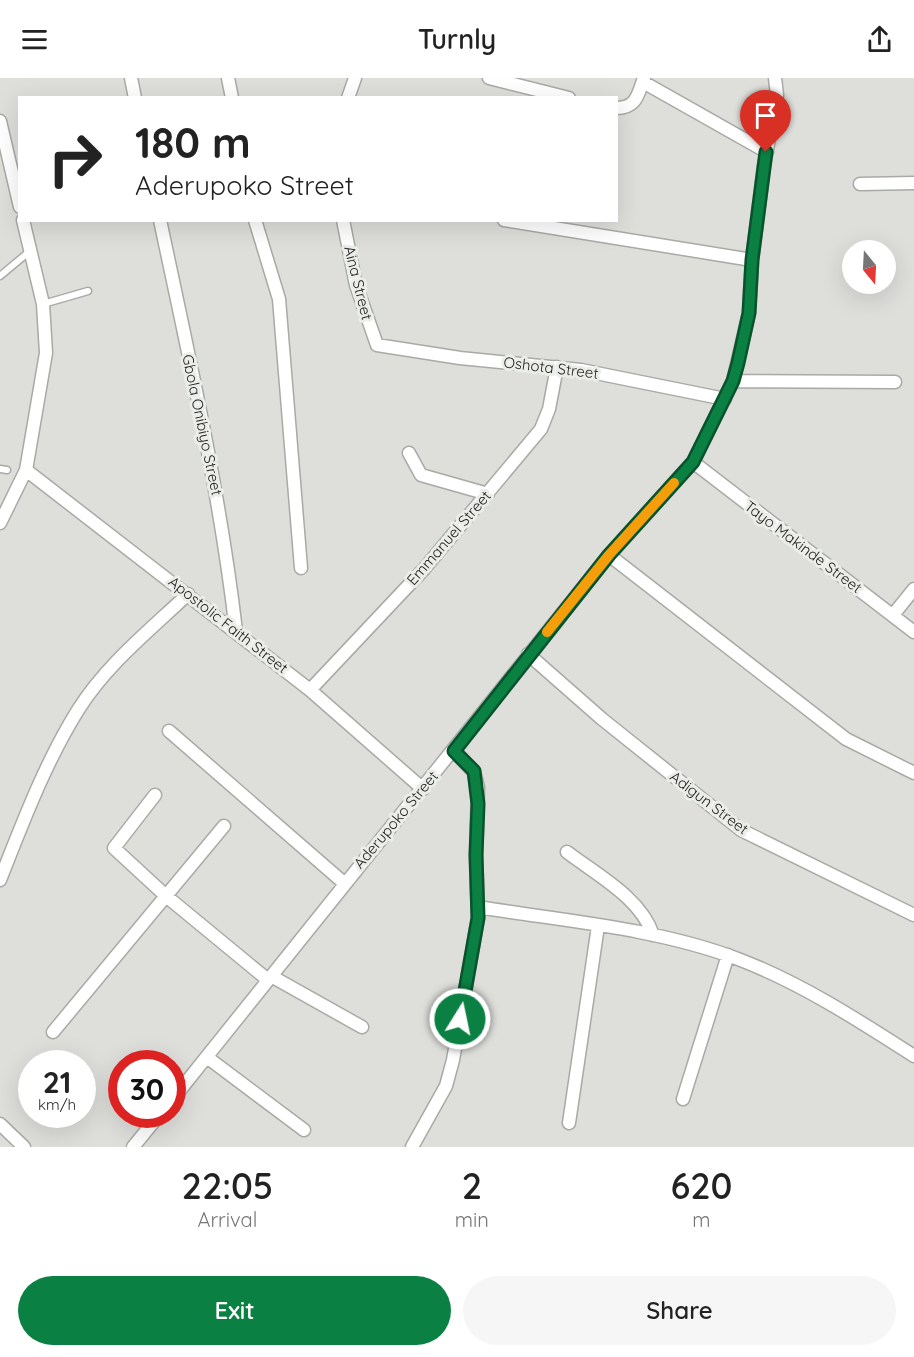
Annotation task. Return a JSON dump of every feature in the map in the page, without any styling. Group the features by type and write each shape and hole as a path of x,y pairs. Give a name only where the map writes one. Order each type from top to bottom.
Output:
{"street":[{"path":"131,78 135,96"},
{"path":"228,78 232,96"},
{"path":"349,96 355,78"},
{"path":"489,78 561,96"},
{"name":"Aderupoko Street","path":"186,1084 344,883 454,751 528,654 609,555 693,462 733,381 749,313 752,260 766,152 777,95 775,78"},
{"path":"618,108 630,107 637,100 644,80 766,152"},
{"path":"0,121 11,178 18,201"},
{"path":"860,184 914,183"},
{"path":"0,523 26,470 46,353 43,304 24,222"},
{"name":"Gbola Onibiyo Street","path":"160,222 206,434 236,631"},
{"path":"256,222 279,299 301,568"},
{"name":"Aina Street","path":"343,222 356,285 377,345"},
{"path":"516,222 752,260"},
{"name":"Oshota Street","path":"377,345 460,358 581,370 725,399"},
{"name":"Emmanuel Street","path":"310,690 424,569 541,429 549,409 557,368"},
{"path":"733,381 895,382"},
{"path":"409,453 421,475 488,494"},
{"name":"Tayo Makinde Street","path":"693,462 914,632"},
{"name":"Apostolic Faith Street","path":"26,470 310,690 423,789"},
{"path":"609,555 846,739 914,773"},
{"path":"893,615 914,590"},
{"path":"0,880 45,770 79,709 119,659 188,594"},
{"name":"Adigun Street","path":"528,654 602,718 741,830 914,915"},
{"path":"169,731 344,883"},
{"path":"412,1147 446,1086 453,1060 478,907 476,855 478,787 474,771 454,751"},
{"path":"155,795 114,848 166,896 270,978 362,1027"},
{"path":"53,1032 224,826"},
{"path":"567,852 638,908 648,920 653,935"},
{"path":"478,907 653,935 728,955 771,972 818,996 914,1056"},
{"path":"569,1123 598,926"},
{"path":"683,1099 728,955"},
{"path":"208,1058 304,1130"},
{"path":"0,1124 24,1147"},
{"path":"133,1147 149,1128"}],"lane":[{"path":"0,276 31,250"},
{"path":"43,304 88,291"}],"slow traffic":[{"path":"547,632 609,555 674,483"}],"route":[{"path":"460,1019 478,918 476,855 478,787 474,771 454,751 528,654 609,555 693,462 725,399 738,363 749,313 752,260 766,152"}]}
